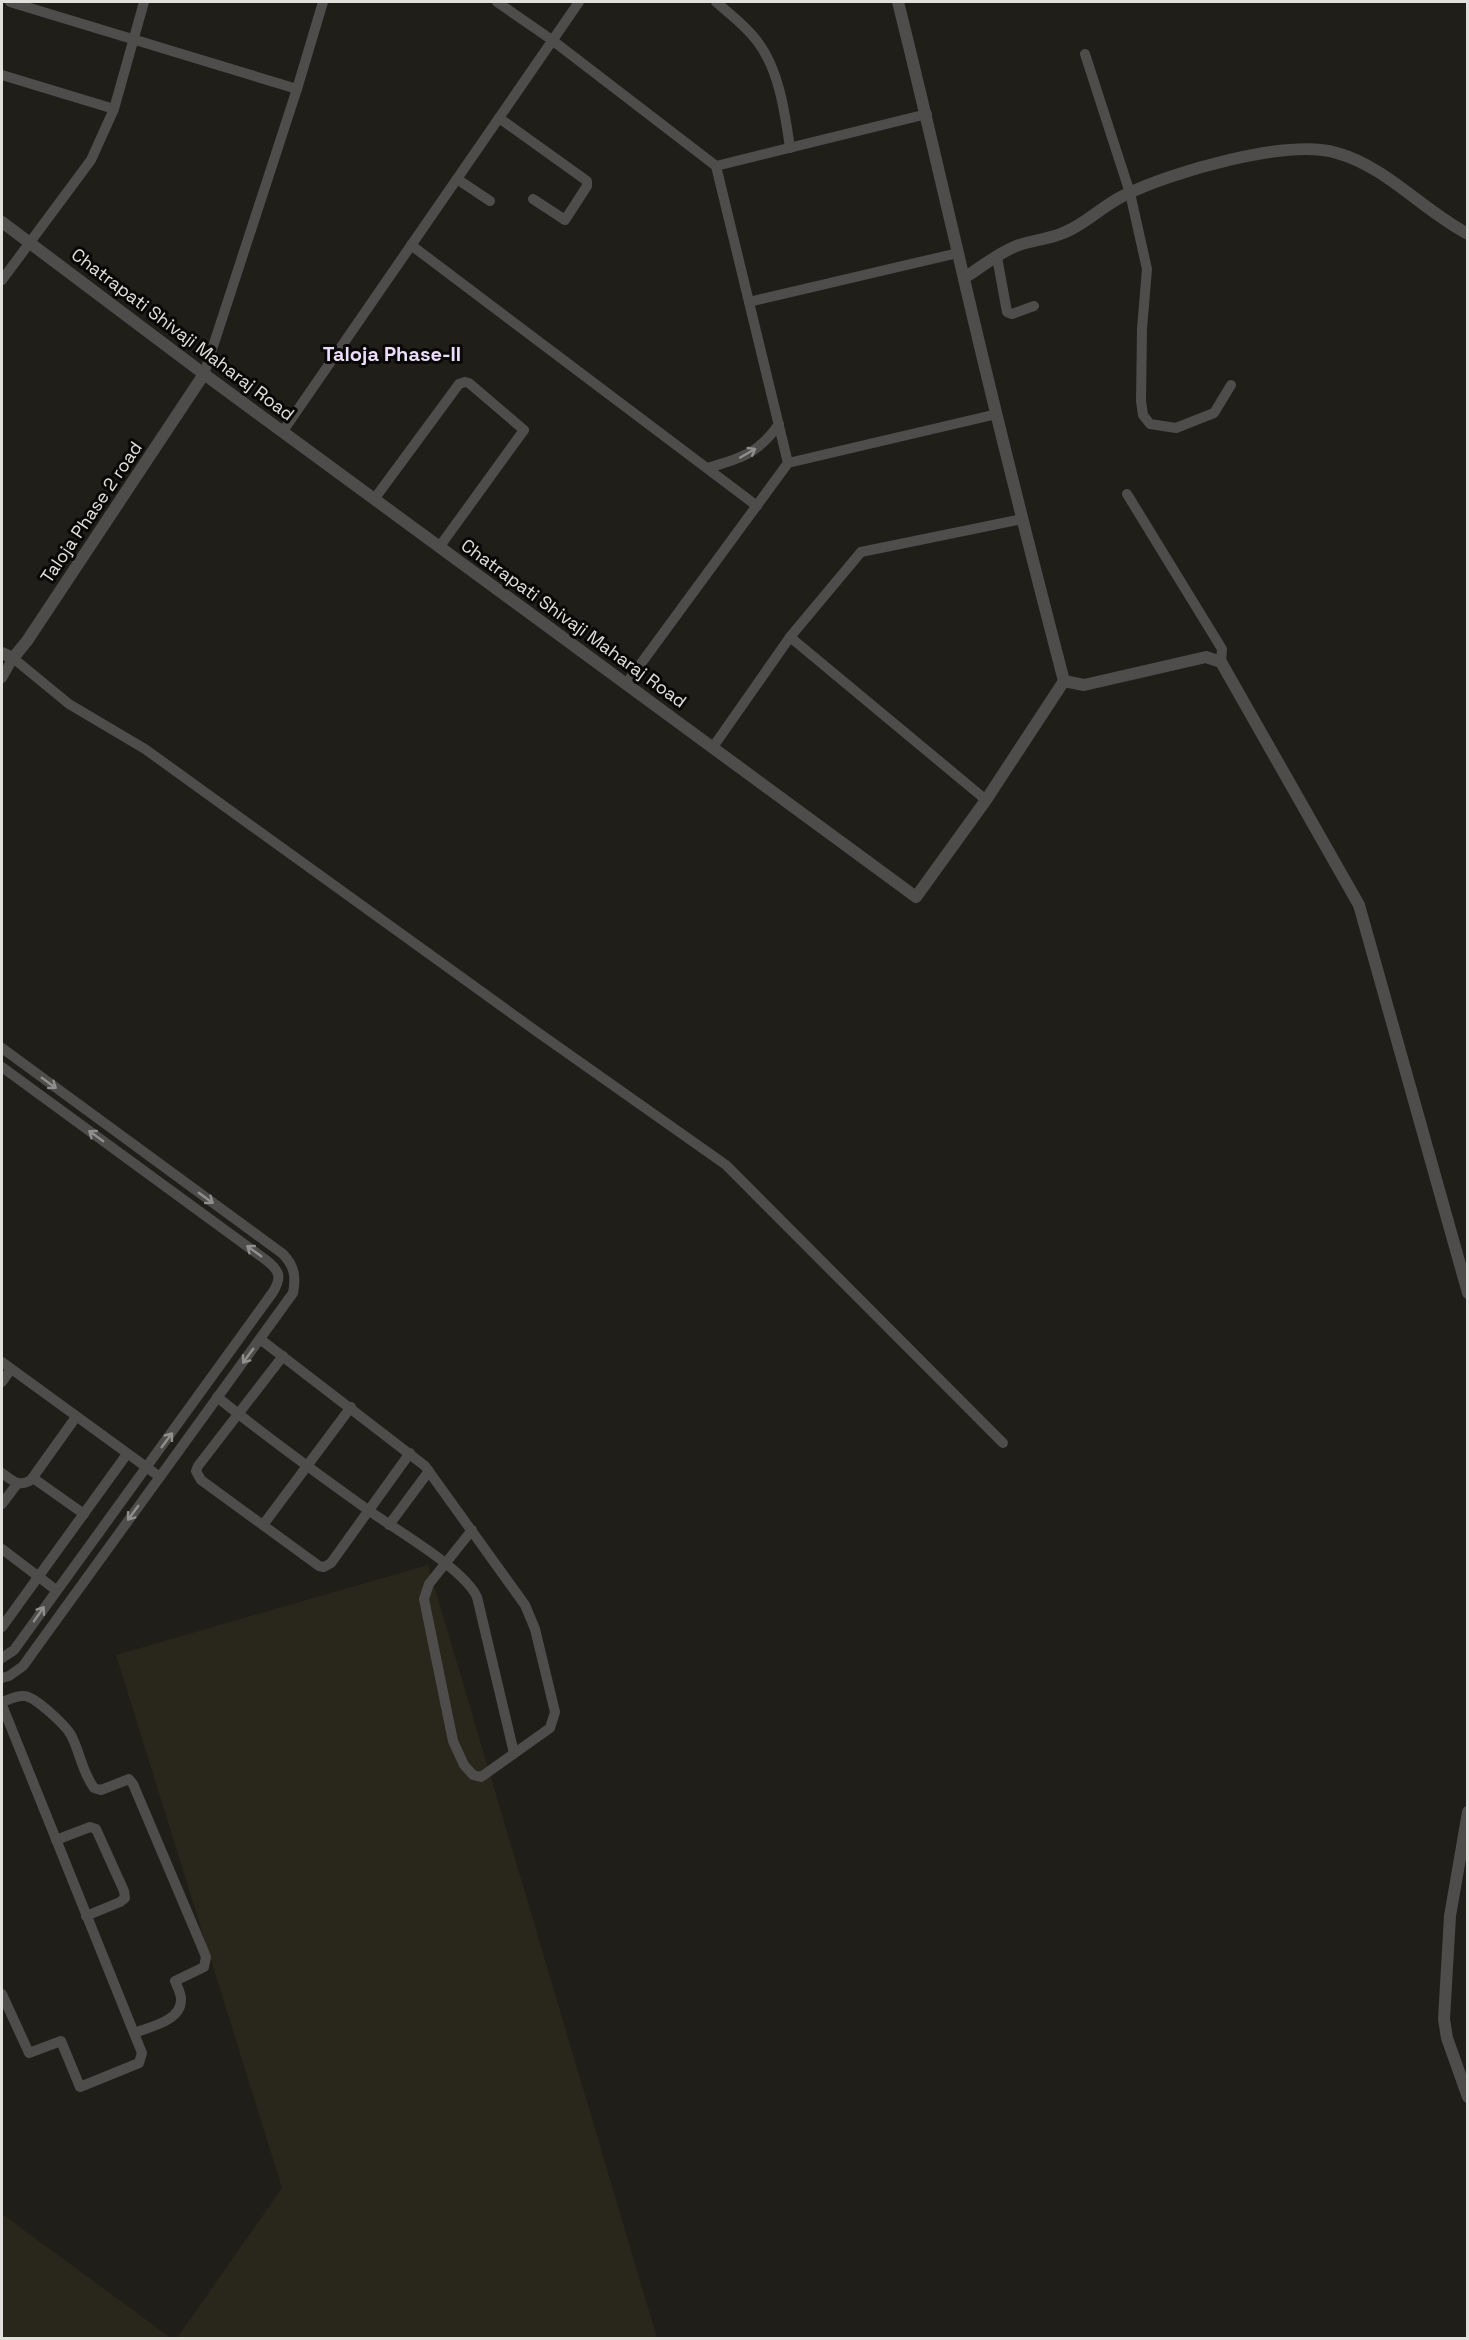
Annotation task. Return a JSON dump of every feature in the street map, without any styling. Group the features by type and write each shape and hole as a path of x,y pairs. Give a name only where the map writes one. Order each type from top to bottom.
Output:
{"street":[{"path":"10,2 297,89"},
{"path":"2,280 91,160 114,109 144,2"},
{"path":"204,374 323,2"},
{"path":"497,2 552,40 716,166 788,463"},
{"path":"283,431 579,2"},
{"path":"716,2 758,41 772,68 786,115 790,148"},
{"path":"898,2 927,114 1022,519 1064,681 1084,685 1206,657 1221,662"},
{"path":"1085,54 1130,193 1147,269 1141,376 1143,415 1150,424 1162,428 1176,428 1214,413 1230,386"},
{"path":"2,75 114,109"},
{"path":"716,166 927,114"},
{"path":"499,118 587,181 587,186 565,220 533,199"},
{"path":"964,278 1014,247 1064,233 1130,193 1166,178 1261,153 1304,148 1335,152 1365,162 1400,186 1444,222 1467,234"},
{"path":"458,178 490,201"},
{"name":"Chatrapati Shivaji Maharaj Road","path":"2,222 204,374 916,897 986,800 1064,681"},
{"path":"411,245 757,506"},
{"path":"749,302 958,253"},
{"path":"997,257 1007,312 1012,314 1034,306"},
{"name":"Taloja Phase 2 road","path":"7,655 83,558 204,374"},
{"path":"375,498 459,384 469,383 524,430 440,546"},
{"path":"626,684 788,463 997,414"},
{"path":"707,468 752,453 768,440 779,424"},
{"path":"1127,494 1222,649 1221,662 1359,905 1467,1293"},
{"path":"713,747 790,638 861,552 1022,519"},
{"path":"790,638 986,800"},
{"path":"2,678 7,655 69,704 145,750 536,1032 726,1165 1003,1443"},
{"path":"2,1048 283,1254 291,1262 296,1279 293,1293 23,1666 2,1678"},
{"path":"2,1067 266,1260 276,1268 280,1275 273,1292 14,1650 2,1658"},
{"path":"280,1275 294,1270"},
{"path":"260,1339 410,1453 429,1471 472,1530 518,1594 531,1616 555,1712 550,1728 481,1777 477,1777 464,1766 453,1741 424,1599 429,1584 472,1530"},
{"path":"283,1356 196,1471 201,1480 319,1566 324,1567 331,1563 410,1453"},
{"path":"2,1382 6,1366 160,1477"},
{"path":"217,1397 389,1525 445,1563 469,1584 477,1597 514,1753"},
{"path":"263,1525 351,1407"},
{"path":"2,1473 16,1484 26,1483 33,1478 76,1417"},
{"path":"2,1627 128,1455"},
{"path":"389,1525 429,1471"},
{"path":"33,1478 84,1514"},
{"path":"2,1504 16,1484"},
{"path":"2,1549 56,1590"},
{"path":"2,1994 28,2053 61,2041 81,2087 139,2063 142,2053 2,1704 23,1695 31,1697 65,1727 71,1735 94,1788 101,1790 129,1779 133,1784 206,1957 204,1967 175,1981 181,1998 177,2012 171,2018 134,2033"},
{"path":"1467,1812 1450,1916 1444,2019 1447,2038 1467,2097"},
{"path":"56,1840 90,1827 96,1829 124,1892 125,1898 120,1902 86,1916"}],"shaded area":[{"path":"428,1565 657,2338 177,2338 282,2188 116,1655"},
{"path":"2,2214 171,2338 2,2338"}],"district":[{"name":"Taloja Phase-II","path":"392,354"}]}
